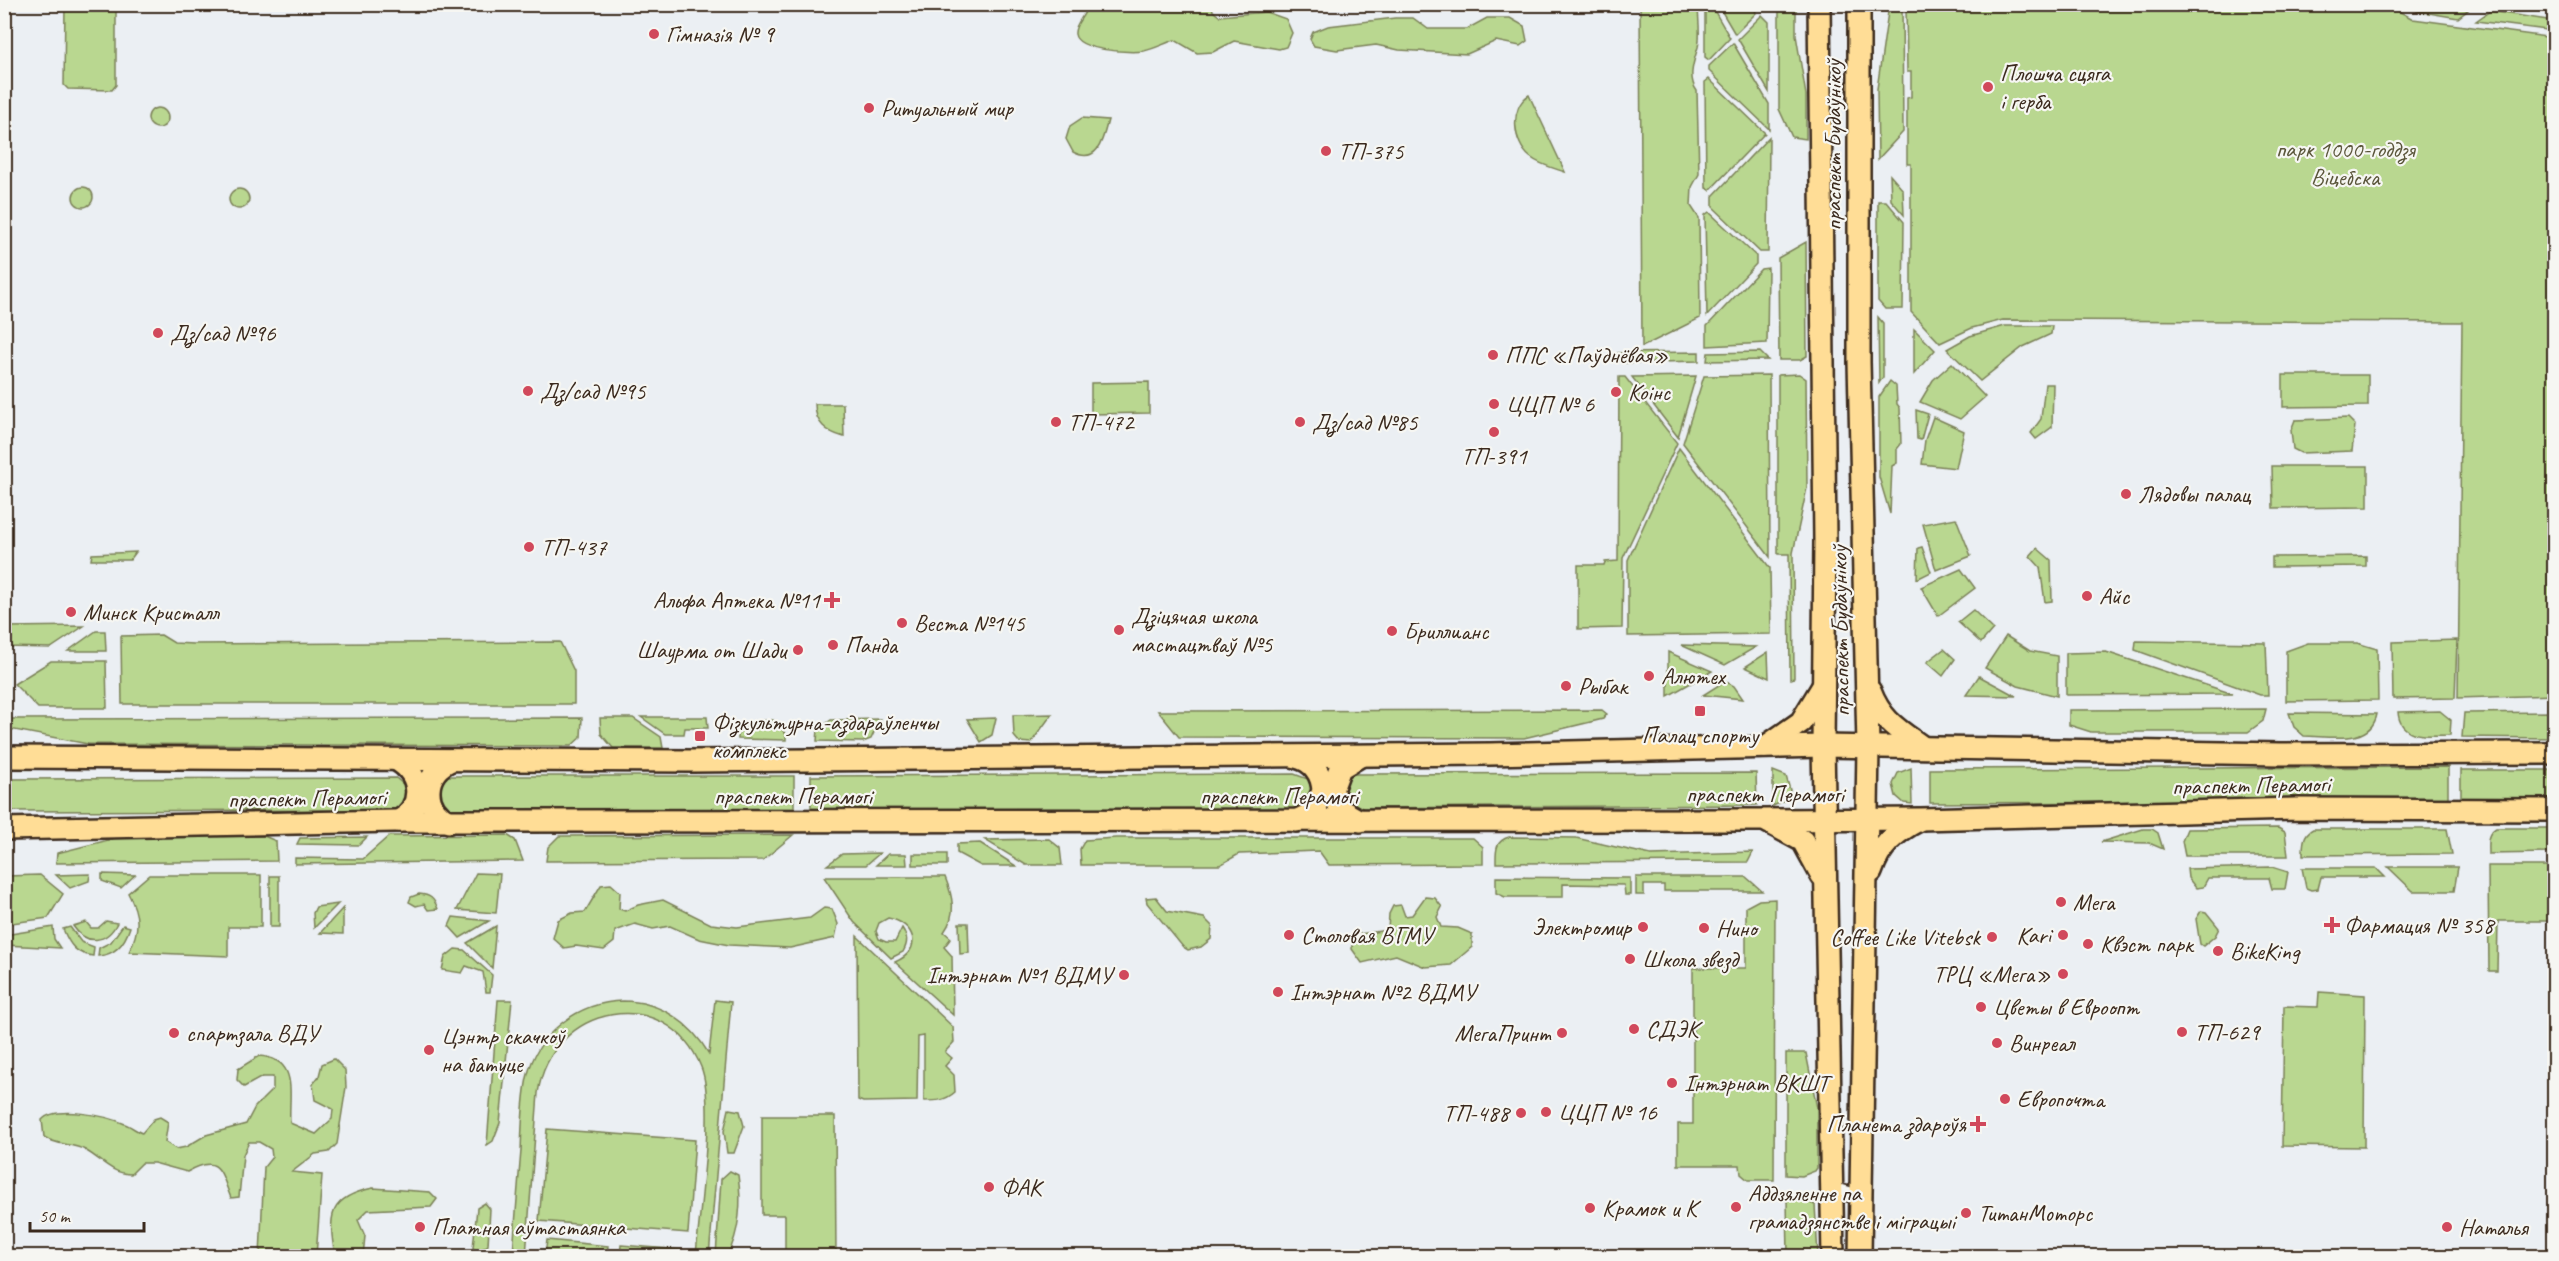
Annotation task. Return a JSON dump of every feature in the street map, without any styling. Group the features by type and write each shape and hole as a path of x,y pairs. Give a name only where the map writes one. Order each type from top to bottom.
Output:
{"main road":[{"name":"праспект Будаўнікоў","path":"1819,4 1823,746 1833,1257"},
{"name":"праспект Будаўнікоў","path":"1859,4 1859,363 1868,746 1868,881 1860,1257"},
{"path":"1866,681 1877,710 1921,747"},
{"path":"1764,747 1801,722 1824,683"},
{"name":"праспект Перамогі","path":"4,757 451,760 1293,757 1823,746 2280,754 2554,753"},
{"path":"1360,821 1341,810 1332,790 1340,768 1353,758 1361,756"},
{"path":"1292,821 1314,812 1323,791 1317,770 1307,760 1293,757"},
{"path":"397,760 410,770 417,792 414,806 399,821"},
{"path":"449,822 436,813 428,792 432,776 443,764 451,760"},
{"name":"праспект Перамогі","path":"4,829 399,821 1868,820 2295,809 2554,810"},
{"path":"1868,881 1877,856 1888,840 1921,819"},
{"path":"1765,820 1803,842 1825,882"}],"street":[{"path":"1832,1189 1862,1198"}],"green space":[{"path":"1087,4 1212,5 1213,11 1219,16 1266,12 1286,19 1292,33 1286,47 1279,49 1234,41 1213,52 1197,53 1175,40 1144,51 1105,50 1085,44 1078,40 1075,34 1076,26"},
{"name":"парк 1000-годдзя Віцебска","path":"1911,4 2377,5 2393,8 2413,19 2554,38 2554,695 2458,698 2462,322 2003,320 1972,328 1940,343 1911,312 1911,164 1907,164 1907,98 1911,97 1911,72 1907,72 1906,6"},
{"path":"65,5 116,5 116,85 112,90 68,89 64,85"},
{"path":"1640,5 1698,5 1699,32 1692,81 1697,91 1699,174 1692,187 1691,206 1699,218 1700,318 1642,347"},
{"path":"1705,5 1711,5 1730,38 1709,60 1705,57"},
{"path":"1718,5 1754,5 1756,13 1735,34"},
{"path":"1779,5 1796,5 1796,35 1806,95 1806,139 1792,137 1779,109"},
{"path":"1889,5 1902,5 1903,132 1878,159 1877,89"},
{"path":"2406,5 2448,5 2468,10 2458,18 2417,11"},
{"path":"2490,11 2554,21 2554,31 2476,21"},
{"path":"1762,15 1769,22 1769,92 1738,39"},
{"path":"1413,18 1428,29 1467,29 1487,18 1510,18 1524,26 1527,41 1520,46 1496,41 1467,54 1399,50 1376,45 1337,50 1314,46 1310,39 1313,32 1328,26"},
{"path":"1733,43 1769,104 1769,129 1709,71 1709,66"},
{"path":"1709,79 1765,133 1710,190 1706,188 1705,82"},
{"path":"1529,95 1565,172 1534,160 1524,151 1520,143 1516,117 1518,108"},
{"path":"154,108 162,108 168,114 168,122 162,128 154,128 148,122 148,114"},
{"path":"1082,118 1108,120 1098,148 1094,153 1088,155 1073,152 1066,139 1070,126"},
{"path":"1769,137 1768,252 1760,252 1713,207 1713,196"},
{"path":"1890,175 1903,190 1904,215 1891,200"},
{"path":"79,187 87,187 93,193 93,201 87,207 79,207 73,201 73,193"},
{"path":"235,189 243,189 249,195 249,203 243,209 235,209 229,203 229,195"},
{"path":"1878,201 1886,201 1904,222 1903,309 1885,309 1878,301"},
{"path":"1709,212 1756,256 1756,264 1707,316 1705,215"},
{"path":"1806,242 1807,356 1800,360 1779,360 1778,258"},
{"path":"1768,268 1767,343 1707,346 1707,326 1761,269"},
{"path":"1878,317 1883,323 1883,377 1879,383"},
{"path":"2005,326 2052,326 2051,334 2023,347 1980,381 1947,349 1970,336"},
{"path":"1914,329 1935,350 1914,374"},
{"path":"1699,352 1699,361 1622,363 1618,353"},
{"path":"1760,352 1768,360 1707,361 1708,353"},
{"path":"1952,363 1985,397 1960,419 1920,402 1933,380"},
{"path":"1799,374 1806,379 1807,488 1793,553 1794,678 1790,679 1789,554 1778,554 1778,375"},
{"path":"1769,375 1770,557 1683,443 1704,376"},
{"path":"2283,375 2368,375 2368,406 2283,407"},
{"path":"1696,376 1678,437 1632,377"},
{"path":"1619,377 1625,377 1677,443 1623,558 1622,628 1578,629 1578,565 1604,565 1605,562 1618,561"},
{"path":"1890,381 1896,386 1897,404 1900,408 1901,444 1897,449 1897,463 1892,466 1890,514 1879,477 1879,397"},
{"path":"1149,382 1149,413 1091,414 1091,383"},
{"path":"2045,384 2053,384 2052,427 2036,439 2031,433 2041,419"},
{"path":"815,404 843,404 844,437 823,426 817,416"},
{"path":"1916,410 1928,414 1921,440 1917,439"},
{"path":"1933,417 1964,431 1956,468 1922,464 1925,440"},
{"path":"2348,418 2355,425 2352,451 2301,453 2293,449 2291,430 2295,420"},
{"path":"1679,448 1770,568 1771,634 1628,636 1628,560"},
{"path":"2272,466 2368,466 2368,507 2273,508"},
{"path":"1956,518 1971,556 1936,570 1923,524"},
{"path":"1922,547 1931,572 1917,579 1918,548"},
{"path":"2037,548 2051,560 2052,601 2045,602 2040,567 2030,556"},
{"path":"136,552 130,560 91,560 92,554"},
{"path":"2366,556 2366,566 2272,567 2272,557"},
{"path":"1961,569 1975,588 1938,616 1921,587"},
{"path":"1973,610 1993,629 1981,643 1958,622"},
{"path":"84,626 51,648 5,647 5,627"},
{"path":"96,631 105,631 106,651 68,651"},
{"path":"161,635 174,643 193,644 560,642 574,671 574,704 122,704 121,636"},
{"path":"2006,636 2030,651 2057,656 2057,696 2018,686 1985,668"},
{"path":"2457,640 2455,698 2393,699 2392,642"},
{"path":"2136,641 2266,643 2268,695 2260,695 2135,650"},
{"path":"2308,643 2357,643 2377,649 2378,700 2286,701 2286,651"},
{"path":"1681,645 1756,647 1725,665"},
{"path":"1944,649 1955,659 1943,676 1927,662"},
{"path":"1668,652 1712,671 1668,696"},
{"path":"1768,652 1769,678 1745,667"},
{"path":"2106,652 2233,694 2066,695 2066,653"},
{"path":"51,661 106,661 107,708 38,708 14,684"},
{"path":"1979,676 2016,696 1966,695"},
{"path":"1725,681 1734,686 1743,699 1703,695"},
{"path":"2266,709 2263,721 2248,732 2091,732 2069,725 2069,710"},
{"path":"1602,710 1607,714 1603,719 1524,738 1179,737 1158,711"},
{"path":"2440,711 2451,720 2450,735 2425,735 2410,732 2400,721 2398,712"},
{"path":"2554,712 2554,738 2462,737 2464,713"},
{"path":"2289,713 2377,714 2367,731 2348,737 2337,737 2304,736 2294,727"},
{"path":"1052,714 1031,743 1019,742 1014,736 1013,715"},
{"path":"641,717 707,717 708,728 685,728 684,734 665,734"},
{"path":"582,718 581,737 571,746 88,744 4,728 5,719"},
{"path":"600,718 633,718 661,737 663,748 613,748 601,734"},
{"path":"996,718 992,735 981,742 967,719"},
{"path":"880,719 871,739 863,742 817,741 818,730 831,720"},
{"path":"773,720 786,734 786,740 738,739 738,734 754,721"},
{"path":"2448,767 2448,801 1930,803 1930,769"},
{"path":"1911,768 1912,804 1904,803 1896,796 1893,784 1898,773"},
{"path":"2461,770 2554,770 2554,802 2461,802"},
{"path":"1773,771 1786,776 1790,790 1786,800 1773,806"},
{"path":"1756,773 1757,805 1356,808 1346,802 1342,794 1345,780 1353,774"},
{"path":"1294,774 1308,779 1313,794 1309,804 1294,809 811,810 811,776"},
{"path":"448,776 794,776 794,809 450,811 437,800 439,784"},
{"path":"396,778 404,785 408,795 404,805 394,810 5,811 4,779"},
{"path":"2278,828 2285,832 2288,856 2185,856 2182,841 2187,829"},
{"path":"2496,828 2554,828 2554,853 2488,854 2489,836"},
{"path":"2143,829 2152,829 2158,833 2163,849 2149,843 2101,842"},
{"path":"2313,829 2447,829 2452,854 2303,855 2305,837"},
{"path":"507,835 515,840 523,861 295,864 295,858 363,859 389,836"},
{"path":"793,835 763,860 546,861 548,847 559,836"},
{"path":"124,836 264,836 276,841 277,861 56,863 57,853"},
{"path":"367,837 359,845 297,844 300,838"},
{"path":"1509,837 1576,838 1651,855 1753,852 1748,862 1496,863 1496,851 1499,844"},
{"path":"1116,838 1473,838 1483,847 1483,864 1329,865 1319,851 1239,854 1220,865 1081,865 1080,849 1085,840"},
{"path":"1049,839 1060,848 1062,865 1026,865 985,840"},
{"path":"980,843 1016,866 981,866 957,853 957,844"},
{"path":"880,853 866,865 827,865 842,854"},
{"path":"888,854 906,854 907,865 876,865"},
{"path":"913,854 947,854 947,865 913,865"},
{"path":"2488,866 2554,866 2554,921 2498,921 2497,971 2489,971"},
{"path":"2272,867 2288,872 2285,889 2272,889 2269,878 2208,878 2203,887 2196,888 2188,878 2187,869"},
{"path":"2388,867 2458,867 2454,891 2413,891"},
{"path":"2302,868 2376,868 2385,877 2321,877 2318,889 2311,890 2306,888"},
{"path":"476,873 500,874 496,913 457,910"},
{"path":"90,874 89,881 70,888 56,875"},
{"path":"102,874 135,875 121,888 102,881"},
{"path":"40,875 63,894 48,918 5,924 5,876"},
{"path":"149,875 261,875 261,927 228,927 228,956 129,952 137,929 137,922 135,908 128,893"},
{"path":"270,876 279,876 279,927 270,927"},
{"path":"824,877 945,877 952,905 951,919 944,932 951,938 944,947 952,956 953,1015 895,962 910,951 913,944 910,931 905,925 888,918 879,923 876,931 879,939 886,942 895,942 902,928 905,934 906,943 903,952 891,958 854,922"},
{"path":"1496,877 1630,878 1630,895 1625,895 1624,885 1563,884 1563,897 1505,897 1496,893"},
{"path":"1636,877 1746,877 1762,891 1664,891 1664,885 1644,885 1644,895 1636,895"},
{"path":"611,884 620,892 619,909 625,911 638,905 663,900 711,924 737,927 810,918 824,908 832,909 838,924 835,938 790,948 729,945 699,939 670,926 653,929 635,924 615,931 614,942 604,950 576,946 564,948 553,938 558,920 572,913 585,912 601,885"},
{"path":"419,894 431,898 438,909 428,910 424,904 416,906 409,902 411,897"},
{"path":"1156,897 1167,911 1204,918 1212,926 1211,939 1201,947 1188,950 1183,947 1147,903 1146,898"},
{"path":"1425,897 1435,898 1442,907 1437,917 1441,927 1458,928 1472,934 1472,947 1451,965 1425,967 1396,955 1362,963 1352,949 1353,935 1388,930 1389,914 1393,906 1401,905 1405,916 1412,915"},
{"path":"1775,899 1774,1180 1748,1180 1741,1174 1740,1165 1678,1165 1678,1124 1693,1124 1693,968 1746,968 1746,907 1759,900"},
{"path":"338,904 314,928 313,913 316,907"},
{"path":"343,908 343,934 320,933"},
{"path":"2201,911 2206,912 2219,928 2215,936 2203,946 2200,944 2196,919"},
{"path":"453,917 489,921 460,938 449,926"},
{"path":"106,921 117,923 108,935 96,940 84,937 73,926 86,922 91,928 98,928"},
{"path":"959,923 968,923 969,953 960,954"},
{"path":"123,925 130,927 119,947 115,951 98,956 99,948 111,942"},
{"path":"496,926 492,968 467,943"},
{"path":"53,927 54,939 60,948 5,945 5,935"},
{"path":"70,927 81,942 94,947 93,956 78,951 71,944 63,929"},
{"path":"857,936 953,1027 954,1042 945,1052 952,1058 945,1066 954,1075 955,1092 948,1097 936,1101 924,1101 924,1036 918,1037 917,1101 863,1102 858,1100"},
{"path":"455,949 464,950 492,975 490,992 486,992 483,972 466,966 462,973 442,970 445,957"},
{"path":"2319,992 2365,995 2364,1147 2282,1146 2284,1006 2318,1007"},
{"path":"498,1000 512,1000 500,1123 493,1141 487,1145"},
{"path":"715,1000 731,1002 709,1256 696,1256 707,1131 705,1084 701,1067 685,1040 663,1023 638,1014 612,1015 586,1023 564,1039 547,1063 538,1093 526,1256 513,1256 525,1087 532,1062 550,1034 575,1014 590,1007 623,1001 637,1002 650,1005 673,1016 693,1033 709,1054"},
{"path":"1786,1053 1806,1053 1817,1108 1817,1168 1802,1176 1786,1175"},
{"path":"259,1056 281,1064 286,1071 290,1090 290,1123 316,1134 332,1119 333,1109 315,1100 313,1084 319,1076 322,1064 334,1059 345,1070 346,1087 337,1144 329,1152 315,1154 292,1172 322,1175 316,1256 260,1256 264,1167 272,1157 271,1149 259,1142 249,1142 243,1155 239,1197 231,1198 221,1173 213,1165 206,1164 187,1172 154,1163 142,1163 131,1174 124,1173 112,1169 85,1150 44,1137 42,1120 58,1113 82,1113 107,1118 142,1133 154,1119 160,1117 168,1122 165,1142 176,1149 186,1147 206,1135 246,1124 255,1107 273,1089 273,1077 262,1077 244,1087 237,1080 238,1069"},
{"path":"729,1109 740,1111 744,1126 734,1153 727,1153 724,1131"},
{"path":"762,1116 835,1116 836,1256 785,1256 785,1215 762,1215"},
{"path":"547,1129 695,1140 688,1233 539,1221"},
{"path":"730,1171 738,1175 740,1206 737,1227 727,1256 716,1256 721,1179"},
{"path":"373,1188 430,1192 437,1199 431,1207 368,1210 358,1220 365,1236 363,1256 335,1256 332,1219 335,1210 339,1203 347,1197"},
{"path":"1787,1199 1801,1199 1815,1205 1818,1256 1788,1256"},
{"path":"485,1203 490,1209 488,1245 478,1252 473,1248 477,1208"},
{"path":"547,1240 608,1246 607,1256 545,1256"},
{"path":"621,1245 681,1250 681,1256 620,1256"}],"place":[{"name":"Гімназія № 9","path":"654,34"},
{"name":"Плошча сцяга і герба","path":"1988,87"},
{"name":"Ритуальный мир","path":"869,108"},
{"name":"ТП-375","path":"1326,151"},
{"name":"Дз/сад №96","path":"158,333"},
{"name":"ППС «Паўднёвая»","path":"1493,355"},
{"name":"Дз/сад №95","path":"528,391"},
{"name":"Коінс","path":"1616,392"},
{"name":"ЦЦП № 6","path":"1494,404"},
{"name":"ТП-472","path":"1056,422"},
{"name":"Дз/сад №85","path":"1300,422"},
{"name":"ТП-391","path":"1494,432"},
{"name":"Лядовы палац","path":"2126,494"},
{"name":"ТП-437","path":"529,547"},
{"name":"Айс","path":"2087,596"},
{"name":"Альфа Аптека №11","path":"832,600"},
{"name":"Минск Кристалл","path":"71,612"},
{"name":"Веста №145","path":"902,623"},
{"name":"Дзіцячая школа мастацтваў №5","path":"1119,630"},
{"name":"Бриллианс","path":"1392,631"},
{"name":"Панда","path":"833,645"},
{"name":"Шаурма от Шади","path":"798,650"},
{"name":"Алютех","path":"1649,676"},
{"name":"Рыбак","path":"1566,686"},
{"name":"Палац спорту","path":"1700,711"},
{"name":"Фізкультурна-аздараўленчы комплекс","path":"700,736"},
{"name":"Мега","path":"2061,902"},
{"name":"Фармация № 358","path":"2332,925"},
{"name":"Электромир","path":"1643,927"},
{"name":"Нино","path":"1704,928"},
{"name":"Столовая ВГМУ","path":"1289,935"},
{"name":"Kari","path":"2063,935"},
{"name":"Coffee Like Vitebsk","path":"1992,937"},
{"name":"Квэст парк","path":"2088,944"},
{"name":"BikeKing","path":"2218,951"},
{"name":"Школа звезд","path":"1630,959"},
{"name":"ТРЦ «Мега»","path":"2063,974"},
{"name":"Інтэрнат №1 ВДМУ","path":"1124,975"},
{"name":"Інтэрнат №2 ВДМУ","path":"1278,992"},
{"name":"Цветы в Евроопт","path":"1981,1007"},
{"name":"СДЭК","path":"1634,1029"},
{"name":"ТП-629","path":"2182,1032"},
{"name":"спартзала ВДУ","path":"174,1033"},
{"name":"МегаПринт","path":"1562,1033"},
{"name":"Винреал","path":"1997,1043"},
{"name":"Цэнтр скачкоў на батуце","path":"429,1050"},
{"name":"Інтэрнат ВКШТ","path":"1672,1083"},
{"name":"Европочта","path":"2005,1099"},
{"name":"ЦЦП № 16","path":"1546,1112"},
{"name":"ТП-488","path":"1521,1113"},
{"name":"Планета здароўя","path":"1978,1124"},
{"name":"ФАК","path":"989,1187"},
{"name":"Аддзяленне па грамадзянстве і міграцыі","path":"1736,1207"},
{"name":"Крамок и К","path":"1590,1208"},
{"name":"ТитанМоторс","path":"1966,1213"},
{"name":"Платная аўтастаянка","path":"420,1227"},
{"name":"Наталья","path":"2447,1227"}]}
